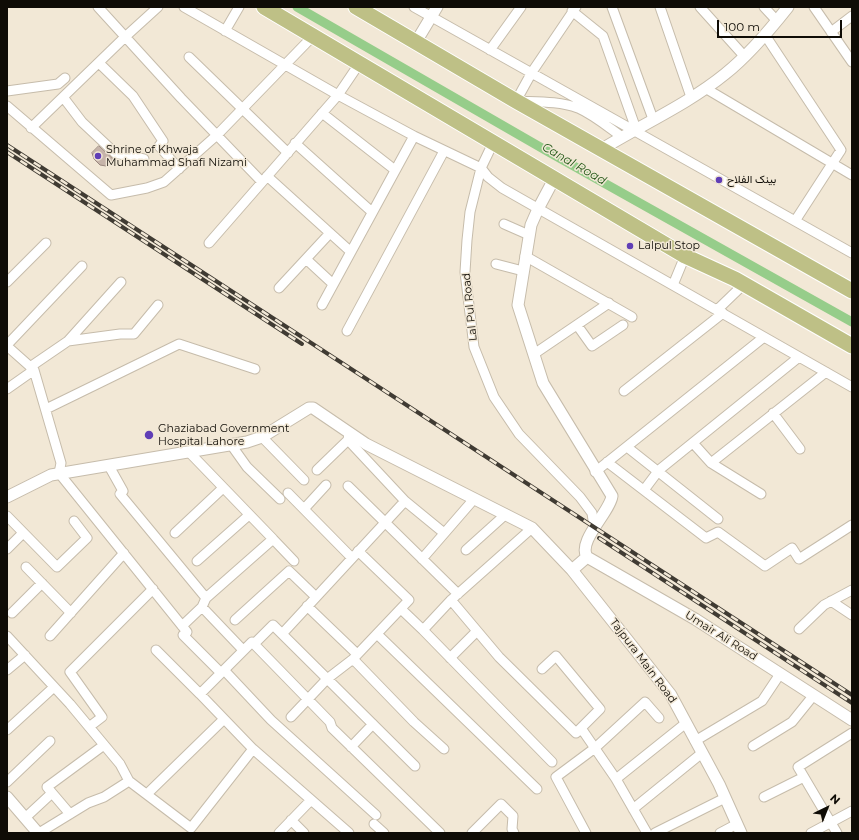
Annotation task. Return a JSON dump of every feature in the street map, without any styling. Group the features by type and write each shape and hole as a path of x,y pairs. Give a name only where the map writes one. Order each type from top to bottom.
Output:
{"highway":[{"path":"264,7 685,256 744,284 852,346"},
{"path":"356,7 516,101 852,291"}],"street":[{"path":"98,7 217,135 265,179 351,252"},
{"path":"32,128 125,37 158,7"},
{"path":"184,7 338,95 414,136 482,168 488,177 502,188 852,387"},
{"path":"225,31 239,7"},
{"path":"414,7 852,253"},
{"path":"416,42 437,7"},
{"path":"490,50 521,7"},
{"path":"612,7 653,120"},
{"path":"660,7 691,97"},
{"path":"700,7 745,57"},
{"path":"764,7 776,21"},
{"path":"602,149 691,97 724,75 745,57 788,7"},
{"path":"814,7 852,62"},
{"path":"622,137 578,108 569,105 516,101 532,72 574,9 603,36 634,130"},
{"path":"831,32 852,16"},
{"path":"765,35 841,150 795,221"},
{"path":"7,106 58,148 111,195 147,188 164,182 217,135 313,36"},
{"path":"189,57 288,153"},
{"path":"99,63 132,96 163,141 159,146 178,169"},
{"path":"209,243 338,95 359,64"},
{"path":"7,91 58,84 65,78"},
{"path":"705,88 852,175"},
{"path":"63,97 82,122 115,153 144,159"},
{"path":"322,113 395,170"},
{"path":"322,305 414,136"},
{"name":"Lal Pul Road","path":"493,142 482,168 470,212 465,272 474,348 494,397 519,434 580,496 592,513 594,527"},
{"path":"295,144 372,212"},
{"path":"347,331 444,150"},
{"path":"554,179 538,209 529,235 518,305 543,383 595,472 612,496 611,503 594,527 585,550 587,557 572,570"},
{"path":"504,224 529,235"},
{"path":"279,288 330,233"},
{"path":"7,282 46,243"},
{"path":"525,256 632,317"},
{"path":"673,285 685,256"},
{"path":"306,259 334,284"},
{"path":"496,264 523,271"},
{"path":"59,473 61,463 46,409 32,369 7,345 82,266"},
{"path":"7,389 68,341 121,282"},
{"path":"624,391 720,312 744,284"},
{"path":"534,354 609,303"},
{"path":"68,341 120,334 134,334 158,305"},
{"path":"577,325 592,346 623,325"},
{"path":"595,472 764,337"},
{"path":"46,409 179,344 255,369"},
{"path":"644,490 658,471 799,357"},
{"path":"711,463 826,372"},
{"name":"Tajpura Main Road","path":"262,437 309,408 317,410 348,436 532,528 572,570 671,695 739,828"},
{"path":"773,413 800,449"},
{"path":"317,470 348,436 405,501 444,533"},
{"path":"7,498 51,475 59,473 232,446 262,437 304,480"},
{"path":"693,442 711,463 761,494"},
{"path":"232,446 247,467 280,499"},
{"path":"627,446 718,519"},
{"path":"189,452 294,561"},
{"path":"607,462 706,538 718,532 764,566 792,548 799,559 852,525"},
{"path":"109,466 123,491 120,494 206,598"},
{"path":"59,473 187,632 183,635 375,820 384,833"},
{"path":"304,509 326,485"},
{"path":"348,486 422,559 454,597 477,631 499,657 576,733 600,709 556,656 542,669"},
{"path":"175,533 223,488"},
{"path":"288,493 355,555 409,600 355,657 327,679 291,717"},
{"path":"422,559 474,498"},
{"path":"282,634 405,501"},
{"path":"466,550 506,514"},
{"path":"197,561 249,515"},
{"path":"7,516 57,567 87,538 74,521"},
{"path":"423,630 454,597 532,528"},
{"path":"7,549 23,533"},
{"path":"182,626 202,608 206,598 272,538"},
{"path":"50,636 124,553"},
{"name":"Umair Ali Road","path":"587,557 695,619 852,720"},
{"path":"26,567 71,613"},
{"path":"235,620 290,571 316,597"},
{"path":"12,613 42,583"},
{"path":"89,727 102,717 70,672 153,589"},
{"path":"799,629 824,605 852,590"},
{"path":"832,601 852,615"},
{"path":"307,606 444,749"},
{"path":"202,608 243,650"},
{"path":"401,609 552,762"},
{"path":"200,694 243,650 252,642 254,644 273,625 415,766"},
{"path":"450,658 477,631"},
{"path":"377,634 537,789"},
{"path":"7,636 89,727 120,764 130,781 195,831 253,749"},
{"path":"254,644 330,722 332,728 440,833"},
{"path":"156,650 253,749 349,833"},
{"path":"7,670 25,655"},
{"path":"695,741 762,701 780,674"},
{"path":"7,730 54,687"},
{"path":"753,746 792,722 813,696"},
{"path":"586,833 556,777 595,748 645,702 659,718"},
{"path":"147,794 223,720"},
{"path":"616,779 686,723"},
{"path":"351,747 373,724"},
{"path":"581,728 616,779 647,833"},
{"path":"837,833 798,767 852,733"},
{"path":"7,782 50,741"},
{"path":"70,814 47,787 104,745"},
{"path":"633,809 702,753"},
{"path":"764,797 804,777"},
{"path":"7,797 38,833 88,802 104,797 130,781"},
{"path":"25,818 52,793"},
{"path":"655,833 725,798"},
{"path":"279,833 311,800"},
{"path":"472,833 501,804 513,816 512,829 514,833"},
{"path":"811,833 852,811"},
{"path":"291,820 304,833"},
{"path":"720,833 739,828"}],"building":[{"path":"99,146 113,159 106,166 100,165 94,159 92,153"}],"waterway":[{"name":"Canal Road","path":"297,7 547,151 852,322"}],"railway":[{"path":"7,145 852,695"},
{"path":"7,152 302,344"},
{"path":"599,538 852,703"}],"place":[{"name":"Shrine of Khwaja Muhammad Shafi Nizami","path":"98,156"},
{"name":"بینک الفلاح","path":"719,180"},
{"name":"Lalpul Stop","path":"630,246"},
{"name":"Ghaziabad Government Hospital Lahore","path":"149,435"}]}
